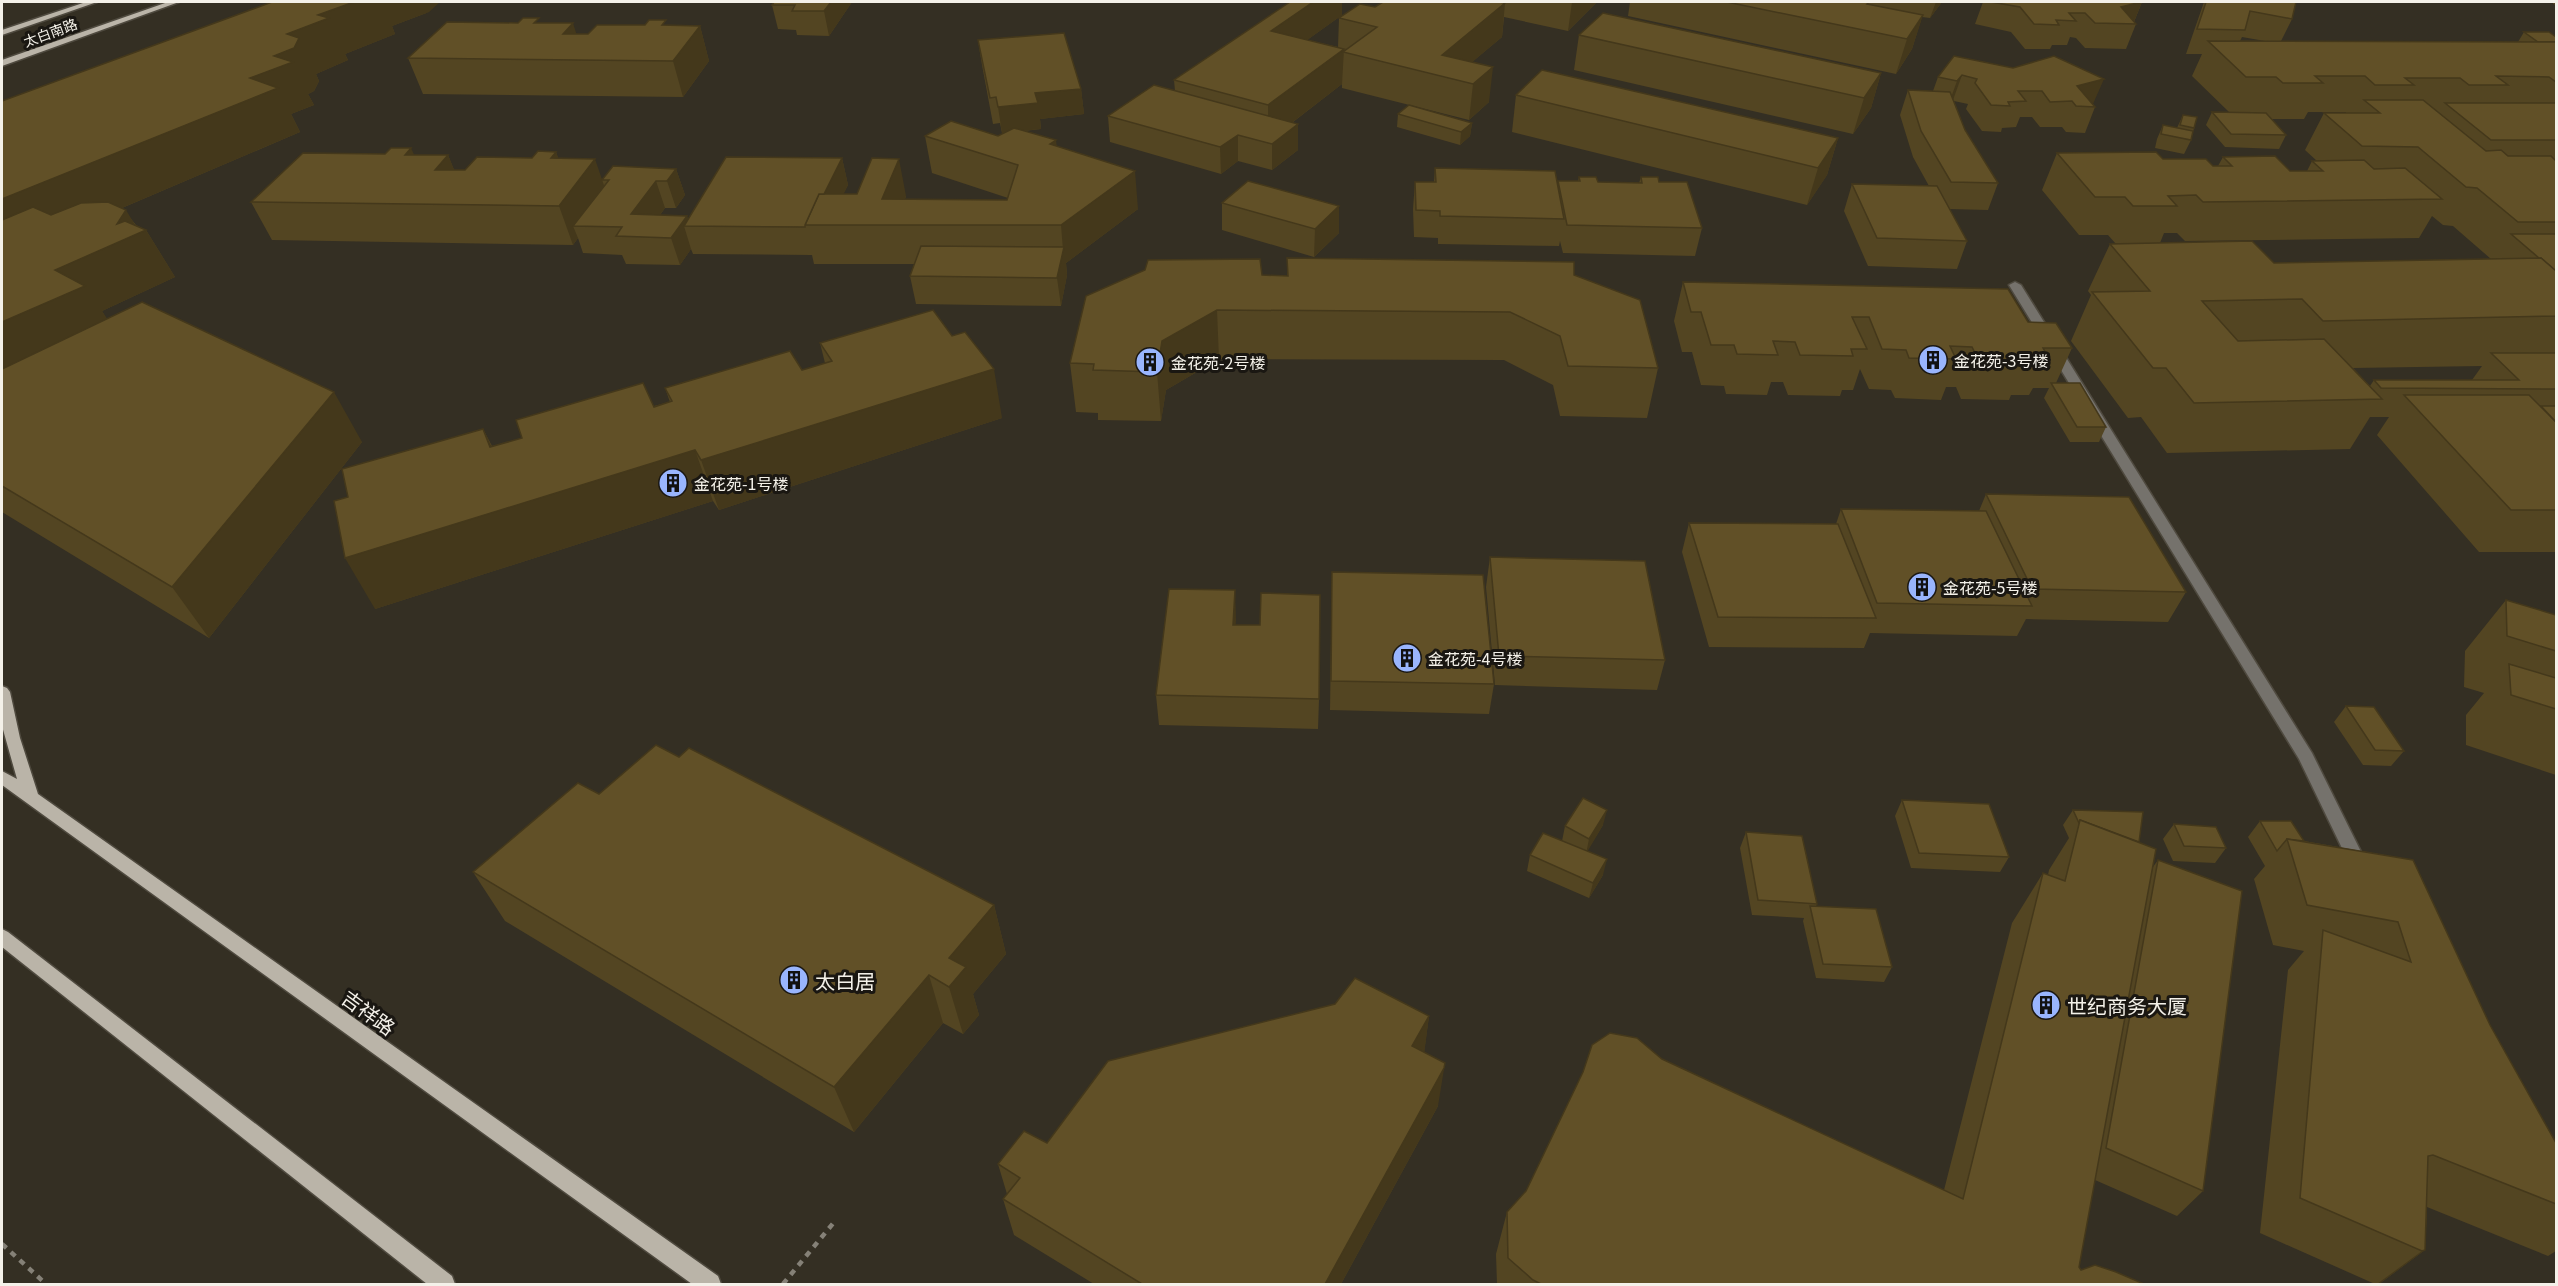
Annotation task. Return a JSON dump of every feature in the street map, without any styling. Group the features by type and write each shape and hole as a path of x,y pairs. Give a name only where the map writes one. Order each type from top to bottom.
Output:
{"main road":[{"name":"太白南路","path":"2,33 93,2"},
{"name":"太白南路","path":"2,63 174,2"},
{"path":"2,692 12,738 31,798"},
{"name":"吉祥路","path":"2,777 710,1284"},
{"path":"2,937 444,1284"}],"street":[{"path":"2015,285 2306,757 2368,886"}],"path":[{"path":"783,1284 835,1221"},
{"path":"2,1244 46,1284"}],"building":[{"path":"272,2 354,2 318,15 329,18 287,34 299,38 294,48 274,56 293,62 250,78 278,88 2,199 2,101"},
{"path":"774,2 831,2 824,11 792,11 795,5 772,5"},
{"path":"1290,2 1313,2 1271,31 1344,49 1268,105 1174,80"},
{"path":"1383,2 1505,3 1442,55 1493,67 1473,84 1343,52 1377,27 1339,18 1360,4 1375,7"},
{"path":"1727,2 1869,2 1867,4 1923,15 1907,39"},
{"path":"1991,2 2141,2 2121,7 2136,24 2095,23 2085,13 2069,13 2076,21 2056,20 2059,25 2034,24 2020,7"},
{"path":"2206,2 2296,2 2292,19 2250,11 2245,30 2197,29"},
{"path":"1603,13 1881,73 1864,98 1579,35"},
{"path":"523,18 539,18 534,23 573,23 563,34 588,34 597,25 645,25 649,20 666,20 662,25 700,26 673,61 408,58 447,22 518,23"},
{"path":"2524,32 2549,32 2556,37 2556,42 2538,42"},
{"path":"1064,33 1081,89 1035,93 1038,103 998,107 996,97 990,98 978,40"},
{"path":"2208,41 2556,42 2556,82 2549,77 2496,76 2508,85 2469,85 2460,78 2405,78 2414,85 2375,85 2365,76 2315,76 2323,83 2283,83 2276,77 2246,77"},
{"path":"1954,56 2013,68 2054,56 2104,79 2077,86 2095,107 2076,106 2072,101 2050,102 2042,91 2018,91 2026,101 2008,102 2010,106 1991,105 1975,83 1977,79 1962,75 1957,81 1938,77"},
{"path":"1542,70 1838,138 1818,168 1516,95"},
{"path":"1154,85 1298,124 1272,144 1238,135 1220,147 1108,116"},
{"path":"1908,90 1950,92 1965,130 1998,183 1951,182 1921,131"},
{"path":"2364,100 2423,100 2486,151 2501,150 2508,156 2551,156 2556,161 2556,222 2518,222 2477,188 2466,187 2418,147 2362,146 2324,113 2380,113"},
{"path":"2445,103 2556,103 2556,140 2491,140"},
{"path":"1409,105 1472,123 1461,132 1398,114"},
{"path":"2212,112 2266,113 2286,135 2231,134"},
{"path":"2183,115 2197,117 2194,128 2180,125"},
{"path":"951,121 998,136 1014,128 1056,140 1050,144 1135,171 1061,225 805,225 819,194 857,194 872,158 899,159 882,199 1007,200 1018,165 925,136"},
{"path":"2163,125 2193,131 2191,140 2161,134"},
{"path":"391,148 411,148 405,155 448,155 435,170 465,170 477,157 532,158 538,151 556,152 551,158 595,159 559,206 251,202 303,153 385,154"},
{"path":"2156,152 2163,159 2206,159 2213,166 2232,166 2223,157 2275,156 2290,171 2323,171 2312,161 2364,160 2374,169 2405,168 2442,199 2203,202 2196,195 2168,196 2177,206 2133,206 2125,197 2095,197 2057,153"},
{"path":"726,157 842,158 824,194 819,194 805,227 684,226"},
{"path":"613,166 676,169 667,181 656,181 631,214 687,216 671,238 616,236 622,227 573,226 609,180 602,180"},
{"path":"1435,168 1555,171 1564,219 1440,216 1440,211 1416,210 1415,182 1436,182"},
{"path":"1579,177 1596,177 1598,182 1642,183 1641,177 1658,177 1659,182 1687,182 1702,228 1567,225 1558,181 1580,181"},
{"path":"1248,181 1339,206 1315,229 1222,203"},
{"path":"1852,184 1937,186 1967,241 1877,238"},
{"path":"108,202 126,210 117,224 125,221 146,230 55,270 85,286 2,322 2,220 33,207 51,215 81,203"},
{"path":"2511,234 2556,234 2556,271 2539,258"},
{"path":"2252,241 2274,263 2541,258 2556,271 2556,316 2323,321 2302,299 2202,301 2238,341 2324,339 2382,399 2194,403 2166,368 2153,368 2092,292 2150,291 2110,244"},
{"path":"921,246 1064,247 1057,278 910,276"},
{"path":"1287,258 1574,262 1574,275 1640,300 1658,368 1568,366 1560,336 1510,312 1217,310 1162,341 1157,372 1093,370 1094,364 1070,363 1086,296 1145,270 1148,260 1260,259 1262,275 1288,276"},
{"path":"1683,282 2008,289 2028,322 2056,323 2072,348 2043,348 2047,355 2022,354 2026,360 1978,359 1972,347 1950,346 1956,359 1909,358 1906,350 1882,349 1869,317 1852,317 1867,349 1851,349 1853,356 1800,355 1795,342 1773,341 1778,355 1737,354 1734,345 1711,345 1701,312 1691,312"},
{"path":"142,302 334,392 172,587 2,486 2,369"},
{"path":"933,310 952,336 965,332 994,369 701,460 695,450 345,558 334,501 348,497 342,469 483,429 490,447 522,438 516,420 643,383 654,407 672,401 665,388 790,351 802,370 832,361 820,343"},
{"path":"2491,353 2556,353 2556,389 2381,388 2374,380 2519,380"},
{"path":"2051,383 2080,383 2106,427 2077,427"},
{"path":"2404,395 2529,395 2556,422 2556,510 2511,510"},
{"path":"2541,406 2556,406 2556,422"},
{"path":"1986,494 2129,497 2186,592 2032,589"},
{"path":"1841,509 1986,511 2032,606 1877,603"},
{"path":"1689,523 1838,524 1876,618 1718,617"},
{"path":"1490,557 1645,561 1665,660 1499,656"},
{"name":"金花苑-4号楼","path":"1332,572 1483,575 1494,684 1331,681"},
{"path":"1169,589 1235,590 1233,625 1260,625 1261,593 1320,595 1319,699 1156,695"},
{"path":"2506,600 2556,615 2556,651 2507,636"},
{"path":"2509,664 2556,678 2556,709 2511,695"},
{"path":"2346,706 2374,707 2404,751 2375,750"},
{"name":"太白居","path":"656,745 679,757 689,748 994,905 949,958 966,967 949,987 929,975 834,1087 473,872 578,783 599,794"},
{"path":"1583,798 1607,810 1589,839 1565,826"},
{"path":"1902,800 1989,804 2009,857 1919,853"},
{"path":"2073,810 2143,812 2139,842 2080,820 2079,823"},
{"name":"世纪商务大厦","path":"2080,820 2156,849 2079,1267 2081,1270 2095,1265 2144,1284 1541,1284 1533,1280 1508,1258 1507,1212 1526,1191 1583,1072 1592,1045 1610,1033 1637,1038 1662,1059 1963,1199 2043,873 2065,881"},
{"path":"2260,821 2291,821 2304,841 2287,839 2277,851"},
{"path":"2174,824 2216,827 2226,848 2184,846"},
{"path":"1746,832 1802,836 1817,904 1758,900"},
{"path":"1543,833 1607,859 1593,883 1530,855"},
{"path":"2287,839 2413,860 2490,1025 2556,1143 2556,1204 2433,1155 2428,1156 2425,1250 2422,1251 2300,1198 2323,930 2411,962 2398,922 2307,905"},
{"path":"2158,860 2242,891 2203,1191 2106,1148"},
{"path":"1810,906 1876,909 1892,967 1823,964"},
{"path":"1355,978 1429,1016 1412,1046 1445,1063 1325,1284 1142,1284 1003,1199 1020,1178 998,1164 1024,1131 1047,1143 1108,1061 1335,1004"}],"place":[{"name":"金花苑-3号楼","path":"1933,360"},
{"name":"金花苑-2号楼","path":"1150,362"},
{"name":"金花苑-1号楼","path":"673,483"},
{"name":"金花苑-5号楼","path":"1922,587"},
{"name":"金花苑-4号楼","path":"1407,658"},
{"name":"太白居","path":"794,980"},
{"name":"世纪商务大厦","path":"2046,1005"}]}
